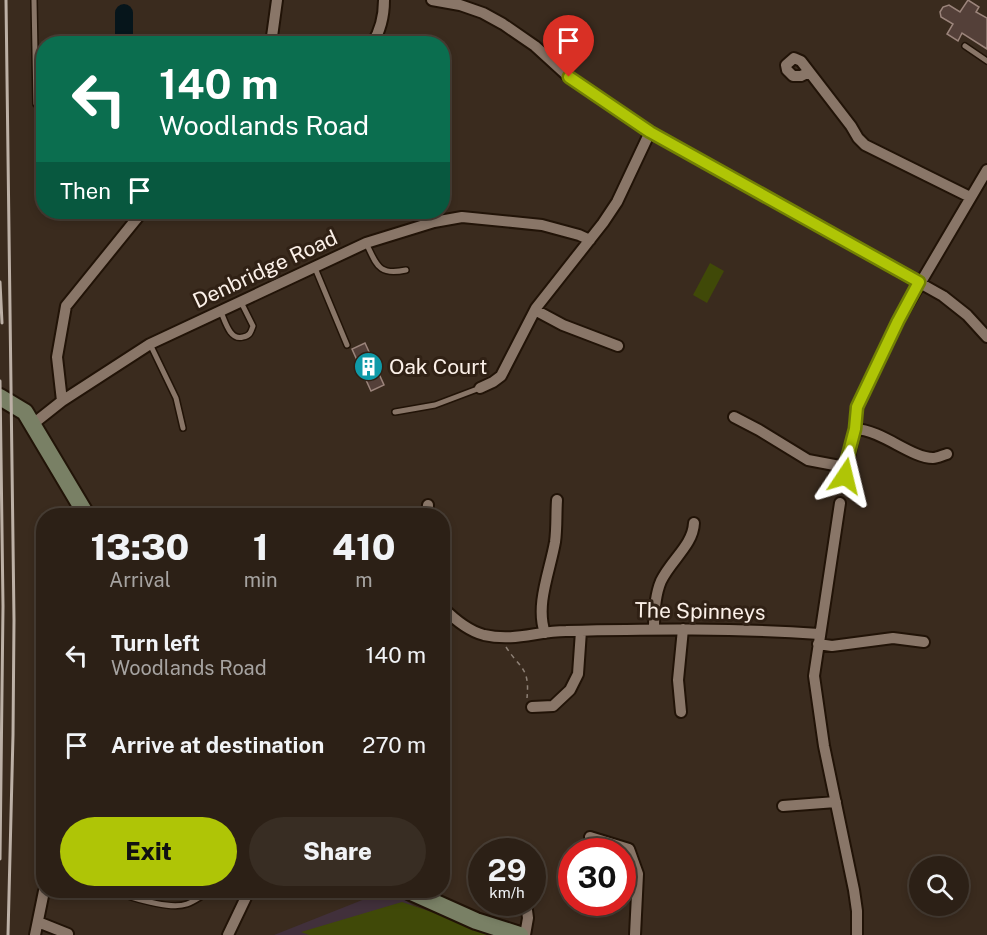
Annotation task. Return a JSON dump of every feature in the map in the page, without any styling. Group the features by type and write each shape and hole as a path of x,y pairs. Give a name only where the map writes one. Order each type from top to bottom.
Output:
{"main road":[{"path":"0,397 25,412 82,508"},
{"path":"425,898 476,921 520,935"}],"street":[{"path":"272,36 277,0"},
{"path":"377,36 382,21 384,0"},
{"path":"432,0 483,13 503,24 535,46 569,77 650,132 919,282 956,305 987,337"},
{"path":"809,72 865,146 970,197"},
{"path":"480,388 501,376 535,310 617,202 650,132"},
{"path":"734,417 808,460 845,471 855,429 857,407 919,282 987,170"},
{"name":"Denbridge Road","path":"33,424 62,401 150,344 366,243 434,222 462,217 542,225 579,234 590,240"},
{"path":"62,401 57,357 66,306 136,219"},
{"path":"535,310 563,325 618,346"},
{"path":"855,429 868,430 918,454 933,458 947,454"},
{"path":"545,633 541,621 541,609 555,540 557,500"},
{"path":"840,503 814,676 815,693 854,890 857,935"},
{"path":"654,628 658,590 668,568 693,535 694,523"},
{"name":"The Spinneys","path":"450,614 474,632 504,638 522,638 545,633 654,628 818,639 832,646 893,638 924,642"},
{"path":"681,712 678,680 683,629"},
{"path":"532,707 553,706 570,690 578,674 581,631"},
{"path":"783,806 836,802"},
{"path":"590,837 629,849 638,874 635,935"},
{"path":"35,935 43,898"},
{"path":"228,935 246,898"},
{"path":"525,935 528,916"},
{"path":"38,922 69,934"}],"lane":[{"path":"34,0 36,104"},
{"path":"965,46 987,61"},
{"path":"366,243 377,266 382,271 393,273 406,270"},
{"path":"315,268 347,345"},
{"path":"221,312 233,335 239,338 247,337 253,326 241,302"},
{"path":"150,344 176,398 183,428"},
{"path":"395,412 435,405 480,388"},
{"path":"134,898 148,902 180,905 188,904 199,898"}],"path":[{"path":"504,638 506,649 521,664 529,680 527,699 532,707"}],"shaded area":[{"path":"367,898 402,898 461,927 486,935 274,935"}],"green space":[{"path":"710,263 724,271 707,303 693,295"},
{"path":"402,902 500,935 309,935 301,932"}],"building":[{"path":"968,0 979,7 976,12 987,18 987,49 962,33 958,41 947,34 953,24 941,17 940,12 943,7 949,5 960,12"},
{"name":"Oak Court","path":"365,343 384,385 371,391 352,349"}],"waterway":[{"path":"124,13 124,36"}],"railway":[{"path":"6,0 14,620 8,935"},
{"path":"0,282 2,323"},
{"path":"0,381 3,606 0,859"}],"place":[{"name":"Oak Court","path":"368,366"}],"route":[{"path":"569,77 650,132 919,282 857,407 845,476"}]}
